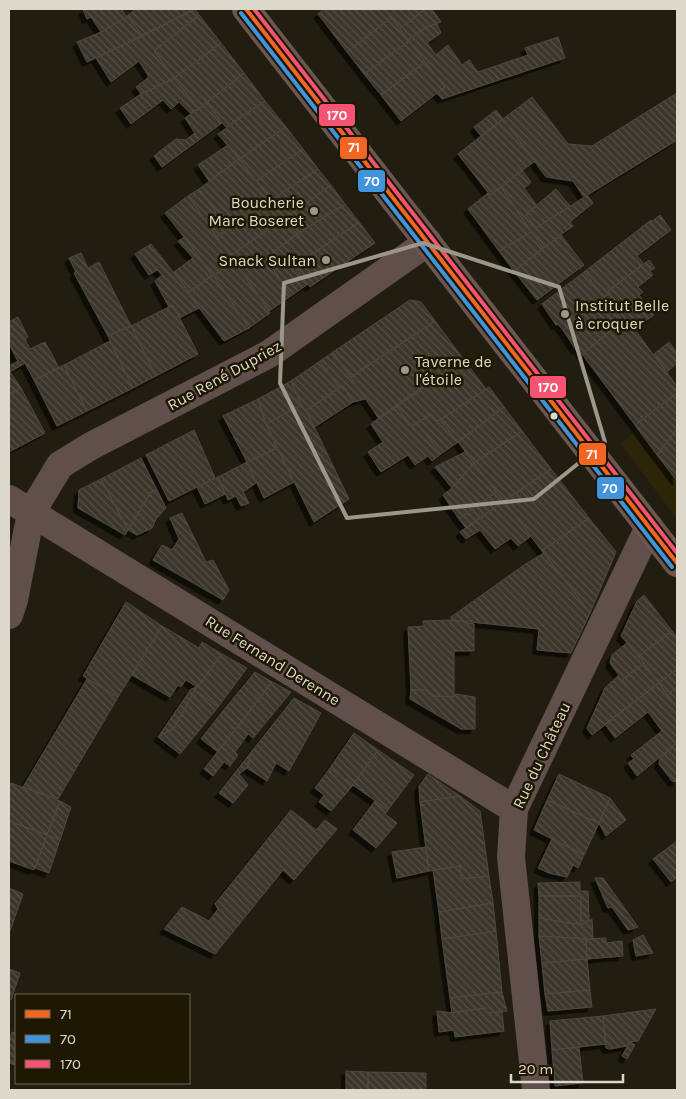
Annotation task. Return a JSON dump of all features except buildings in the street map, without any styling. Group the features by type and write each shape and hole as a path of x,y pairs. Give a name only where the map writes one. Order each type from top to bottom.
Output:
{"main road":[{"path":"246,9 677,563"}],"street":[{"name":"Rue René Dupriez","path":"20,506 60,465 91,446 270,354 428,242"},
{"path":"9,615 14,600 20,506"},
{"name":"Rue Fernand Derenne","path":"20,506 514,808"},
{"name":"Rue du Château","path":"536,1090 511,858 514,808 649,527"}],"highlighted area":[{"path":"423,243 559,287 605,442 534,499 347,518 280,383 284,283"}],"shaded area":[{"path":"677,393 677,519 621,444"}],"transit line":[{"name":"71","path":"246,9 677,563"},
{"name":"170","path":"254,9 677,553"},
{"name":"70","path":"241,13 672,567"}],"place":[{"name":"Boucherie Marc Boseret","path":"314,211"},
{"name":"Snack Sultan","path":"326,260"},
{"name":"Institut Belle à croquer","path":"565,314"},
{"name":"Taverne de l'étoile","path":"405,370"}]}
